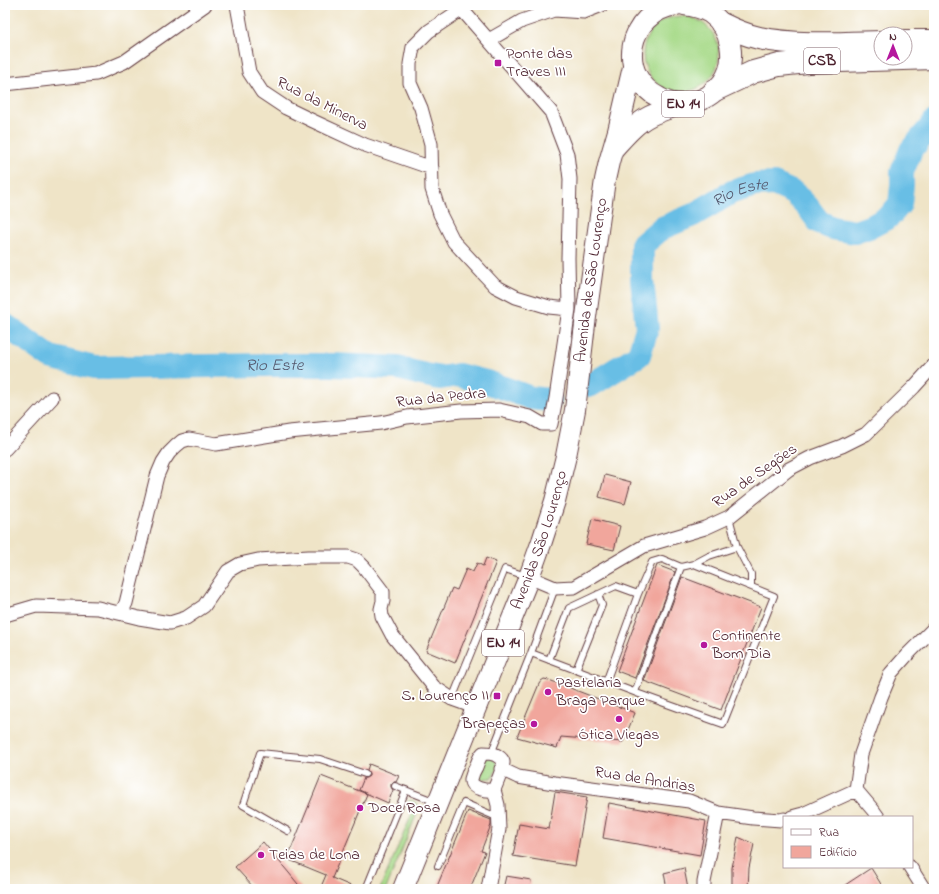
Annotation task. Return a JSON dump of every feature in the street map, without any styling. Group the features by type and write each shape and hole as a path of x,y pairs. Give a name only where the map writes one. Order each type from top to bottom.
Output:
{"highway":[{"name":"CSB","path":"722,24 736,31 757,38 776,41 873,42"},
{"path":"913,41 934,41"},
{"name":"CSB","path":"715,90 752,72 779,65 808,62 934,58"}],"main road":[{"name":"Avenida de São Lourenço","path":"575,410 585,324 605,180 633,67 633,45 637,32 640,5"},
{"name":"Avenida de São Lourenço","path":"637,32 649,16 659,10 676,5"},
{"name":"Avenida de São Lourenço","path":"613,151 625,136 648,117 682,104 697,102 711,94 722,83 729,69 732,54 729,38 722,24 710,13 696,7 685,5"},
{"name":"Avenida de São Lourenço","path":"633,67 644,87 652,95 666,102 682,104"},
{"name":"Avenida São Lourenço","path":"403,889 477,708 542,541 555,501 575,410"}],"street":[{"path":"5,84 96,74 124,62 205,5"},
{"name":"Rua da Minerva","path":"237,5 249,72 262,92 286,108 313,122 365,145 432,168"},
{"path":"489,40 522,21 554,10 584,12 602,5"},
{"path":"569,309 568,258 570,179 567,154 551,112 460,7 429,31 413,47 410,64 410,83 432,144 432,188 440,214 454,242 495,286 516,297 549,307 569,309 585,324"},
{"name":"Rua da Pedra","path":"121,613 126,603 157,476 163,462 182,441 189,439 216,444 289,432 381,423 407,417 461,411 499,410 530,417 542,424 551,424 569,309"},
{"name":"Rua de Segões","path":"529,577 555,588 574,587 644,546 705,528 729,517 789,469 810,458 842,446 866,434 934,365"},
{"path":"5,449 52,398"},
{"path":"5,615 7,613 36,606 98,608 139,618 170,623 186,618 204,606 228,571 240,564 258,560 309,557 348,557 357,560 383,592 381,609 382,616 392,635 434,687 452,699 477,708"},
{"path":"877,816 856,790 861,754 891,673 907,654 934,628"},
{"path":"488,889 499,829 498,805 494,790 503,764 501,758 483,753 480,756 475,768 471,779 472,783 476,787 484,790 494,790"},
{"path":"456,759 475,768"},
{"name":"Rua de Andrias","path":"501,769 518,777 547,782 689,800 718,813 752,818 783,819"},
{"path":"796,816 856,790"},
{"path":"704,889 704,882 718,813"},
{"path":"911,868 923,889"}],"lane":[{"path":"729,517 737,547 751,574 751,586"},
{"path":"606,682 638,594 652,562 662,559 681,567 694,564 709,556 737,547"},
{"path":"531,653 723,724 774,596 694,564"},
{"path":"635,692 681,567"},
{"path":"452,699 505,569 529,577"},
{"path":"549,660 569,608 616,586 638,594"},
{"path":"491,754 555,588"},
{"path":"576,670 602,605 598,594"},
{"path":"288,831 244,805 260,753 320,759 365,774"},
{"path":"395,786 438,802"},
{"path":"366,889 406,790"},
{"path":"438,866 464,802 499,818"}],"green space":[{"path":"681,16 696,19 708,27 716,39 719,54 716,69 708,81 696,89 681,92 666,89 654,81 646,69 643,54 646,39 654,27 666,19"},
{"path":"492,757 499,766 492,778 483,779 479,776 479,772 486,758"},
{"path":"411,800 417,804 419,808 386,889 380,889 414,809 406,805 407,802"}],"building":[{"path":"605,475 631,482 625,504 599,497"},
{"path":"592,519 620,526 614,550 586,544"},
{"path":"486,558 496,562 455,663 426,651 452,588 457,590 466,569 473,572 477,563 483,566"},
{"path":"657,565 675,572 635,678 617,671"},
{"name":"Continente Bom Dia","path":"682,577 761,607 721,710 644,681"},
{"path":"544,679 635,713 623,742 561,737 557,748 517,737 539,684"},
{"path":"369,764 399,776 396,782 391,784 393,790 388,803 359,790 364,778 369,776 367,770"},
{"path":"321,776 367,794 332,878 358,889 320,889 326,875 287,859"},
{"path":"555,792 587,797 575,866 513,856 519,824 549,829"},
{"path":"609,803 706,821 700,855 603,838"},
{"path":"468,811 491,820 491,825 481,851 485,852 470,889 436,889"},
{"path":"738,837 754,844 749,868 748,889 732,889 732,868"},
{"name":"Teias de Lona","path":"263,842 302,889 255,889 235,867"},
{"path":"684,868 688,889 667,889 664,873"},
{"path":"871,868 884,889 839,889"},
{"path":"506,876 531,880 530,889 503,889"}],"waterway":[{"name":"Rio Este","path":"591,385 639,355 647,328 642,280 642,245 662,228 693,215 732,192 755,185 774,184 794,193 807,206 819,222 832,228 855,232 872,226 889,217 900,204 902,172 911,150 934,122"},
{"name":"Rio Este","path":"5,325 50,357 94,368 267,365 332,365 398,368 440,378 458,375 490,383 531,398 550,400"}],"place":[{"name":"Ponte das Traves III","path":"498,63"},
{"name":"Continente Bom Dia","path":"704,645"},
{"name":"Pastelaria Braga Parque","path":"548,692"},
{"name":"S. Lourenço II","path":"497,696"},
{"name":"Ótica Viegas","path":"619,719"},
{"name":"Brapeças","path":"534,724"},
{"name":"Doce Rosa","path":"360,808"},
{"name":"Teias de Lona","path":"261,855"}]}
